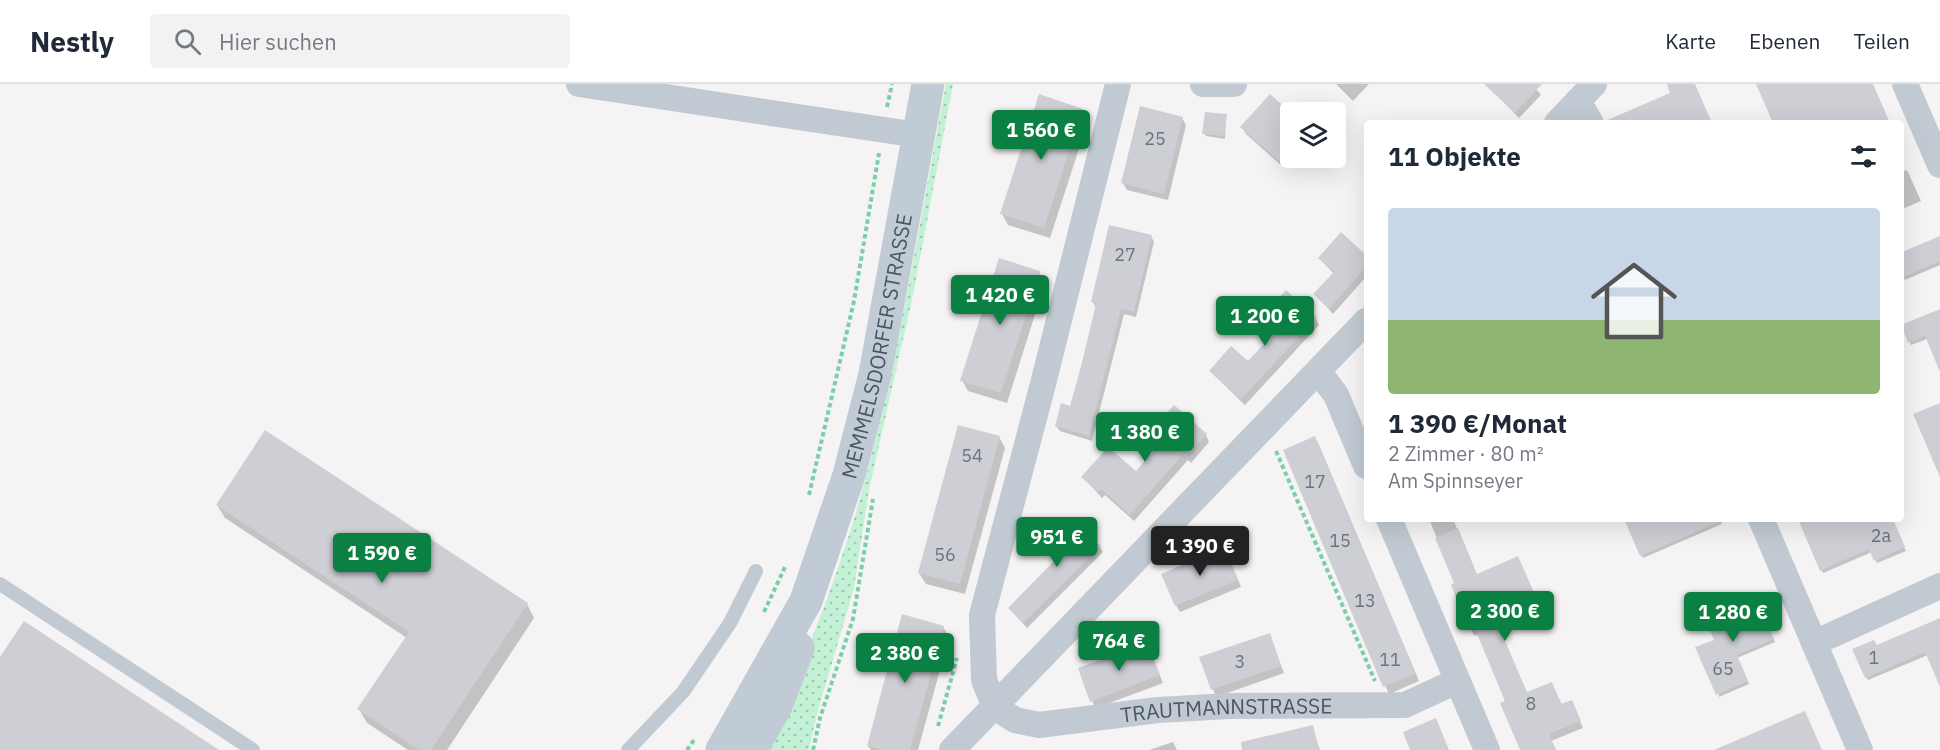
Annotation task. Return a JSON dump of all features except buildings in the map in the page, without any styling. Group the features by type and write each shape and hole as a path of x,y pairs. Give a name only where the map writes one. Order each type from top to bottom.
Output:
{"main road":[{"name":"MEMMELSDORFER STRASSE","path":"751,750 776,706 793,665 806,601 849,475 874,374 928,84"},
{"name":"MEMMELSDORFER STRASSE","path":"711,741 806,601"}],"street":[{"path":"579,84 918,135"},
{"path":"995,707 984,680 982,615 1118,84"},
{"path":"1203,84 1234,84"},
{"path":"1905,84 1940,165"},
{"path":"1559,120 1584,90"},
{"path":"1584,90 1590,120"},
{"path":"952,750 1364,323"},
{"path":"1319,372 1336,395 1364,461"},
{"path":"1390,522 1487,750"},
{"path":"1762,522 1860,750"},
{"path":"1814,643 1940,586"},
{"name":"TRAUTMANNSTRASSE","path":"995,707 1015,720 1039,725 1158,710 1217,707 1405,705 1458,681"}],"lane":[{"path":"628,750 683,692 730,623 756,571"},
{"path":"0,584 253,750"}],"path":[{"path":"808,499 835,393 854,301 892,84"},
{"path":"1258,433 1279,454 1379,691 1380,706"},
{"path":"761,619 786,565"},
{"path":"938,728 959,650"},
{"path":"687,750 711,741"}],"green space":[{"path":"946,84 953,84 913,295 869,490 854,588 817,714 809,750 762,750 792,686 818,621 863,488 888,388"}]}
